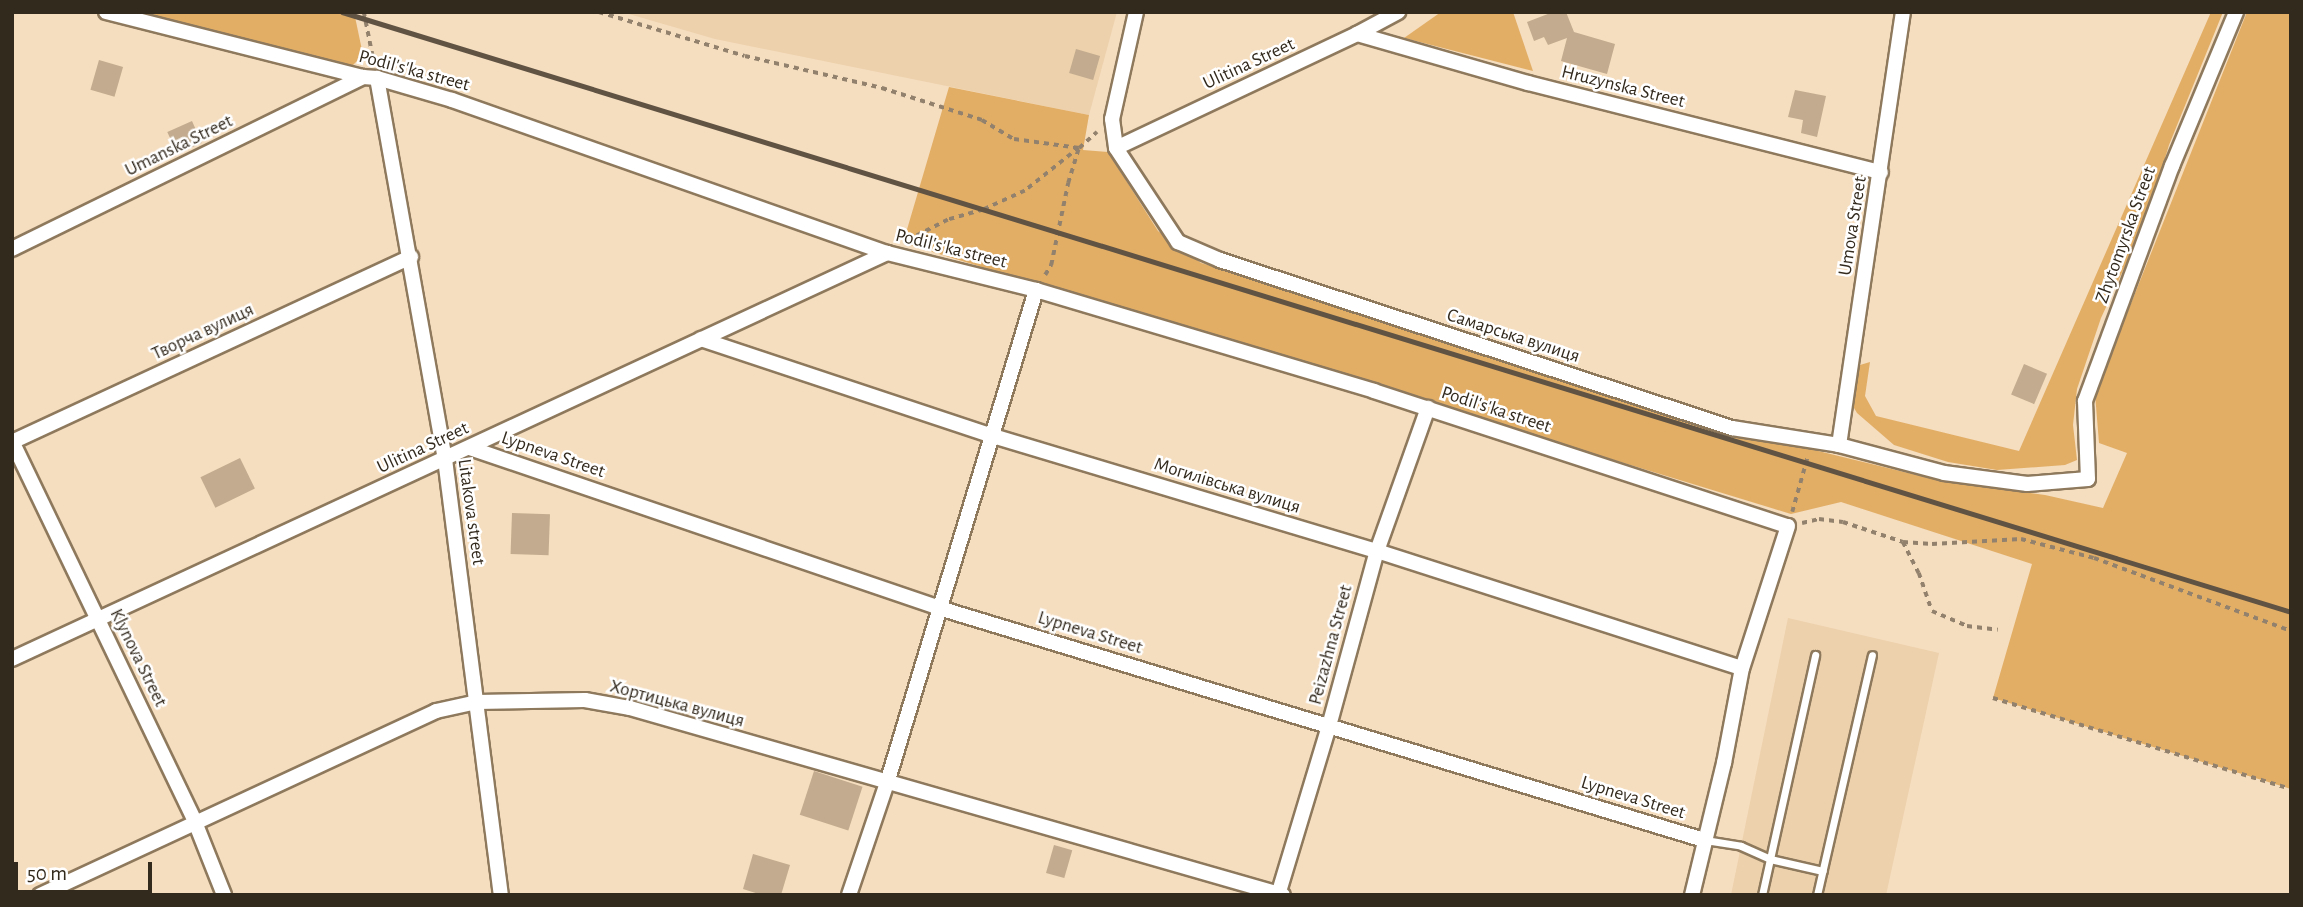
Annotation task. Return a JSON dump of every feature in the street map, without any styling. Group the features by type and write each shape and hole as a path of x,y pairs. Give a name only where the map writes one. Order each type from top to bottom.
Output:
{"street":[{"name":"Podil's'ka street","path":"106,12 452,100 887,253 1036,290 1428,408 1788,526"},
{"name":"Самарська вулиця","path":"1136,12 1112,119 1116,148 1178,242 1220,260 1732,428 1839,445 1944,473 2027,484 2088,479"},
{"name":"Ulitina Street","path":"1116,148 1398,12"},
{"name":"Umova Street","path":"1839,445 1903,12"},
{"name":"Zhytomyrska Street","path":"2088,479 2085,401 2172,166 2236,12"},
{"name":"Hruzynska Street","path":"1357,34 1528,83 1881,172"},
{"name":"Umanska Street","path":"12,249 370,78"},
{"name":"Litakova street","path":"370,78 411,257 445,459 501,895"},
{"name":"Ulitina Street","path":"12,659 887,253"},
{"name":"Творча вулиця","path":"12,442 411,257"},
{"path":"849,895 887,783 1036,290"},
{"name":"Могилівська вулиця","path":"701,339 993,436 1377,551 1742,668"},
{"name":"Peizazhna Street","path":"1279,894 1377,551 1428,408"},
{"name":"Klynova Street","path":"12,442 195,821 224,895"},
{"name":"Lypneva Street","path":"470,447 939,608 1704,840"},
{"path":"1692,895 1742,668 1788,526"},
{"name":"Хортицька вулиця","path":"40,895 436,711 477,702 585,700 630,708 1279,894"}],"lane":[{"path":"1817,895 1871,654"},
{"path":"1762,895 1815,655"},
{"path":"1704,840 1741,846 1770,859 1823,871"}],"path":[{"path":"365,12 370,78"},
{"path":"599,12 746,57 894,92 982,120 1014,139 1079,148"},
{"path":"887,253 948,220 983,210 1025,191 1112,119"},
{"path":"1036,290 1051,265 1068,183 1079,148"},
{"path":"1811,440 1788,526 1819,519 1843,522 1903,542 1932,544 2021,539 2094,558 2291,631"},
{"path":"1903,542 1919,573 1932,611 1967,626 1998,630"},
{"path":"1993,698 2291,789"}],"shaded area":[{"path":"127,12 354,12 363,55 350,68"},
{"path":"622,12 1117,12 1089,115 715,39"},
{"path":"1441,12 1513,12 1533,71 1404,38"},
{"path":"2211,12 2223,12 2169,145 2146,221 2101,318 2077,389 2073,425 2077,460 2065,465 1997,470 1948,462 1894,445 1857,413 1850,401 1860,365 1870,362 1865,396 1876,416 2019,451"},
{"path":"2247,12 2291,12 2291,789 1993,698 2032,564 1841,502 1791,514 903,243 949,87 1089,115 1083,150 1108,152 1158,231 1201,263 1810,449 1941,481 2045,495 2103,508 2127,453 2099,443 2095,394"},
{"path":"1788,618 1939,653 1886,895 1731,895"}],"building":[{"path":"1553,12 1566,12 1574,32 1615,44 1607,74 1561,61 1567,38 1548,45 1544,37 1534,41 1527,22"},
{"path":"1076,49 1100,56 1093,80 1069,73"},
{"path":"99,60 123,67 114,97 90,90"},
{"path":"1795,90 1826,96 1817,137 1801,133 1803,120 1788,117"},
{"path":"192,121 202,143 177,154 167,132"},
{"path":"2024,364 2047,374 2034,404 2011,394"},
{"path":"240,458 255,489 215,508 200,477"},
{"path":"512,513 550,514 549,555 511,554"},
{"path":"814,771 863,787 848,831 800,815"},
{"path":"1054,845 1072,850 1064,878 1046,873"},
{"path":"753,854 790,865 781,895 762,895 743,889"}],"railway":[{"path":"342,12 2291,612"}]}
